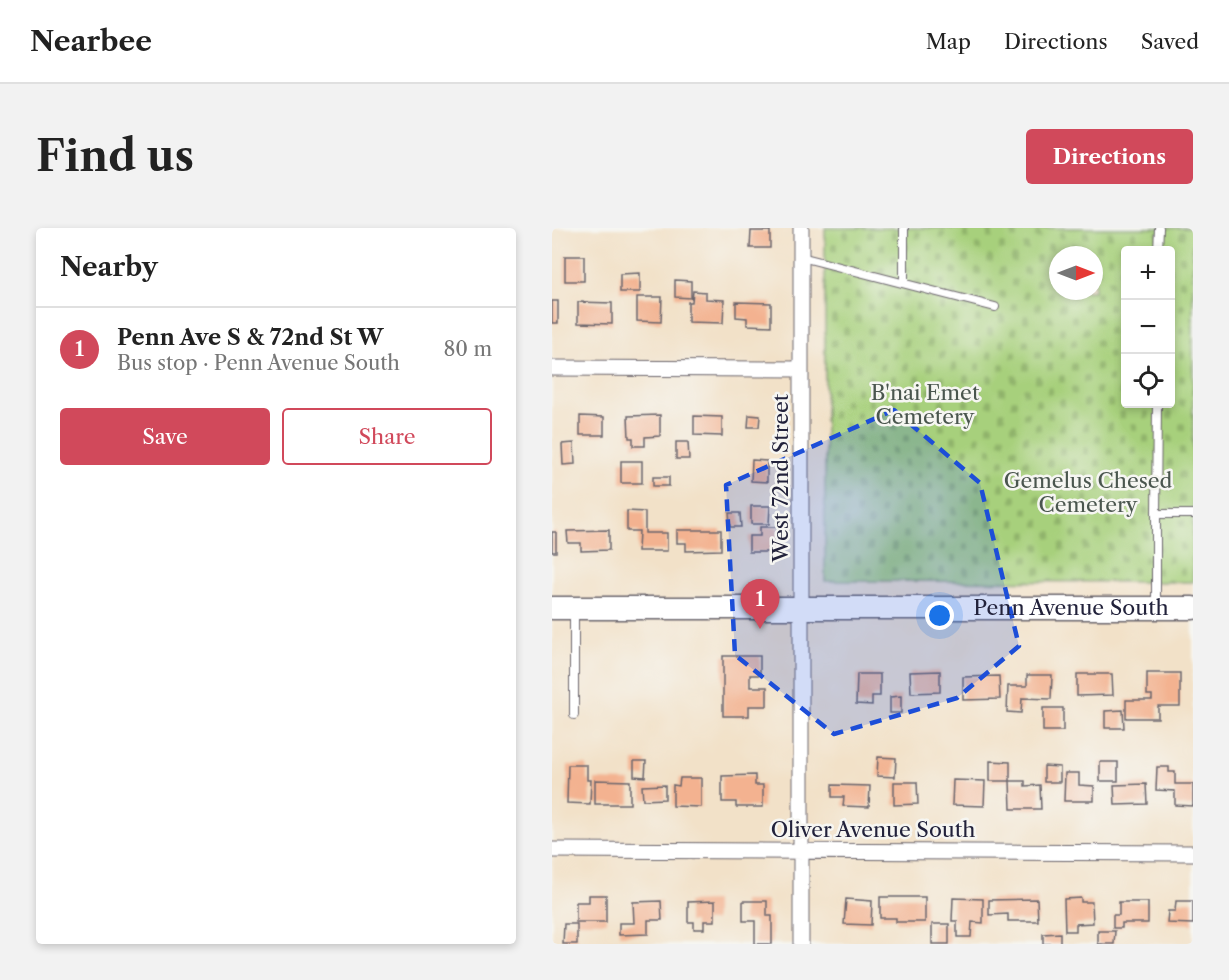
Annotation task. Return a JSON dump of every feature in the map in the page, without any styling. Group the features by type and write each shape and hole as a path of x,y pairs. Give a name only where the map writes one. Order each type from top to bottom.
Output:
{"main road":[{"name":"Penn Avenue South","path":"563,608 1193,608"}],"street":[{"name":"West 72nd Street","path":"801,228 801,944"},
{"path":"552,368 801,369"},
{"name":"Oliver Avenue South","path":"552,850 1193,853"}],"lane":[{"path":"904,228 904,283"},
{"path":"1158,246 1159,228"},
{"path":"801,257 995,307"},
{"path":"1156,608 1157,408"},
{"path":"1156,514 1193,514"},
{"path":"563,608 573,715"}],"highlighted area":[{"path":"894,410 980,483 1019,646 957,698 834,734 735,655 726,485"}],"green space":[{"path":"825,228 1193,228 1193,582 825,581"}],"building":[{"path":"751,231 770,231 770,248 750,248"},
{"path":"565,256 584,256 584,281 565,281"},
{"path":"640,273 640,292 620,292 620,274"},
{"path":"675,280 691,281 691,298 675,297"},
{"path":"693,291 706,292 706,299 724,300 723,323 688,322 688,302 692,302"},
{"path":"637,297 662,297 661,322 637,321"},
{"path":"552,301 558,301 558,323 552,323"},
{"path":"578,302 612,303 612,324 578,323"},
{"path":"736,302 771,303 771,326 747,325 747,318 736,317"},
{"path":"660,415 660,436 645,437 645,446 633,446 633,438 629,438 628,416"},
{"path":"749,415 760,416 759,427 748,427"},
{"path":"580,416 604,417 604,435 580,435"},
{"path":"694,416 722,417 722,436 694,435"},
{"path":"676,442 688,442 689,459 676,459"},
{"path":"574,443 575,464 563,465 562,444"},
{"path":"752,460 767,461 767,482 751,481"},
{"path":"621,461 642,461 642,483 621,483"},
{"path":"653,477 669,477 669,486 653,486"},
{"path":"751,506 770,506 769,524 751,524"},
{"path":"627,511 645,512 645,533 667,533 667,551 638,551 639,531 627,531"},
{"path":"729,513 740,513 741,527 730,527"},
{"path":"760,527 778,527 778,552 749,552 749,536 760,536"},
{"path":"609,530 609,550 581,551 581,543 568,543 567,531"},
{"path":"677,530 721,530 721,550 686,551 686,543 677,543"},
{"path":"552,532 556,532 556,552 552,552"},
{"path":"723,656 760,656 760,675 750,675 750,687 767,687 767,706 749,706 749,716 723,716"},
{"path":"940,671 940,692 911,693 910,672"},
{"path":"1147,673 1180,673 1180,706 1158,706 1158,718 1126,718 1126,700 1152,700 1152,695 1147,695"},
{"path":"857,674 880,674 880,696 872,696 872,705 856,704"},
{"path":"1077,674 1112,674 1113,695 1077,696"},
{"path":"1027,675 1052,675 1051,699 1022,698 1021,713 1007,712 1008,686 1027,686"},
{"path":"999,676 1000,699 963,700 963,677"},
{"path":"901,696 901,713 890,713 890,697"},
{"path":"1043,708 1063,708 1063,731 1043,731"},
{"path":"1123,710 1124,728 1105,728 1105,711"},
{"path":"878,757 896,758 895,777 877,776"},
{"path":"634,761 646,761 645,777 634,776"},
{"path":"990,761 1010,762 1010,781 990,781"},
{"path":"1100,762 1118,762 1118,781 1100,781"},
{"path":"568,765 587,765 587,780 591,780 590,804 567,803"},
{"path":"1044,766 1060,767 1060,782 1044,782"},
{"path":"1157,767 1169,767 1169,772 1175,772 1175,784 1193,784 1193,806 1175,805 1175,791 1156,790"},
{"path":"1065,773 1079,773 1079,785 1094,786 1094,801 1064,801"},
{"path":"755,775 755,785 763,785 763,807 736,807 736,802 722,802 722,776"},
{"path":"680,778 701,778 701,807 673,806 673,785 679,786"},
{"path":"595,780 630,781 630,804 595,804"},
{"path":"953,780 985,781 984,806 952,805"},
{"path":"1010,781 1025,781 1025,786 1040,785 1041,809 1011,809"},
{"path":"894,782 917,782 918,804 894,805"},
{"path":"1146,784 1147,804 1115,805 1114,785"},
{"path":"665,785 665,799 643,800 642,786"},
{"path":"832,785 870,786 869,807 843,806 844,797 832,797"},
{"path":"589,895 606,895 606,922 576,922 576,902 589,902"},
{"path":"880,897 925,897 925,922 896,922 896,918 880,918"},
{"path":"953,898 983,899 983,923 972,922 971,937 957,937 957,921 952,921"},
{"path":"1081,898 1081,902 1092,902 1093,923 1076,924 1076,931 1065,931 1064,899"},
{"path":"846,899 872,901 871,925 844,924"},
{"path":"1037,899 1038,921 1008,921 1008,914 989,915 989,900"},
{"path":"661,901 662,920 648,920 648,934 619,935 619,923 634,923 633,902"},
{"path":"715,901 715,921 704,921 704,929 694,929 694,922 688,922 688,902"},
{"path":"743,901 767,901 767,916 772,916 772,944 755,944 755,921 743,921"},
{"path":"1176,901 1193,901 1193,924 1167,923 1168,911 1175,911"},
{"path":"1119,902 1148,902 1148,923 1122,923 1122,928 1113,928 1113,915 1119,915"},
{"path":"564,924 577,924 577,944 563,944"},
{"path":"932,924 949,924 949,944 932,944"},
{"path":"1098,931 1115,931 1114,944 1098,944"},
{"path":"1060,933 1060,944 1043,944 1043,934"}],"place":[{"name":"Penn Ave S & 72nd St W","path":"760,629"}],"park label":[{"name":"B'nai Emet Cemetery","path":"925,405"},
{"name":"Gemelus Chesed Cemetery","path":"1088,493"}]}
